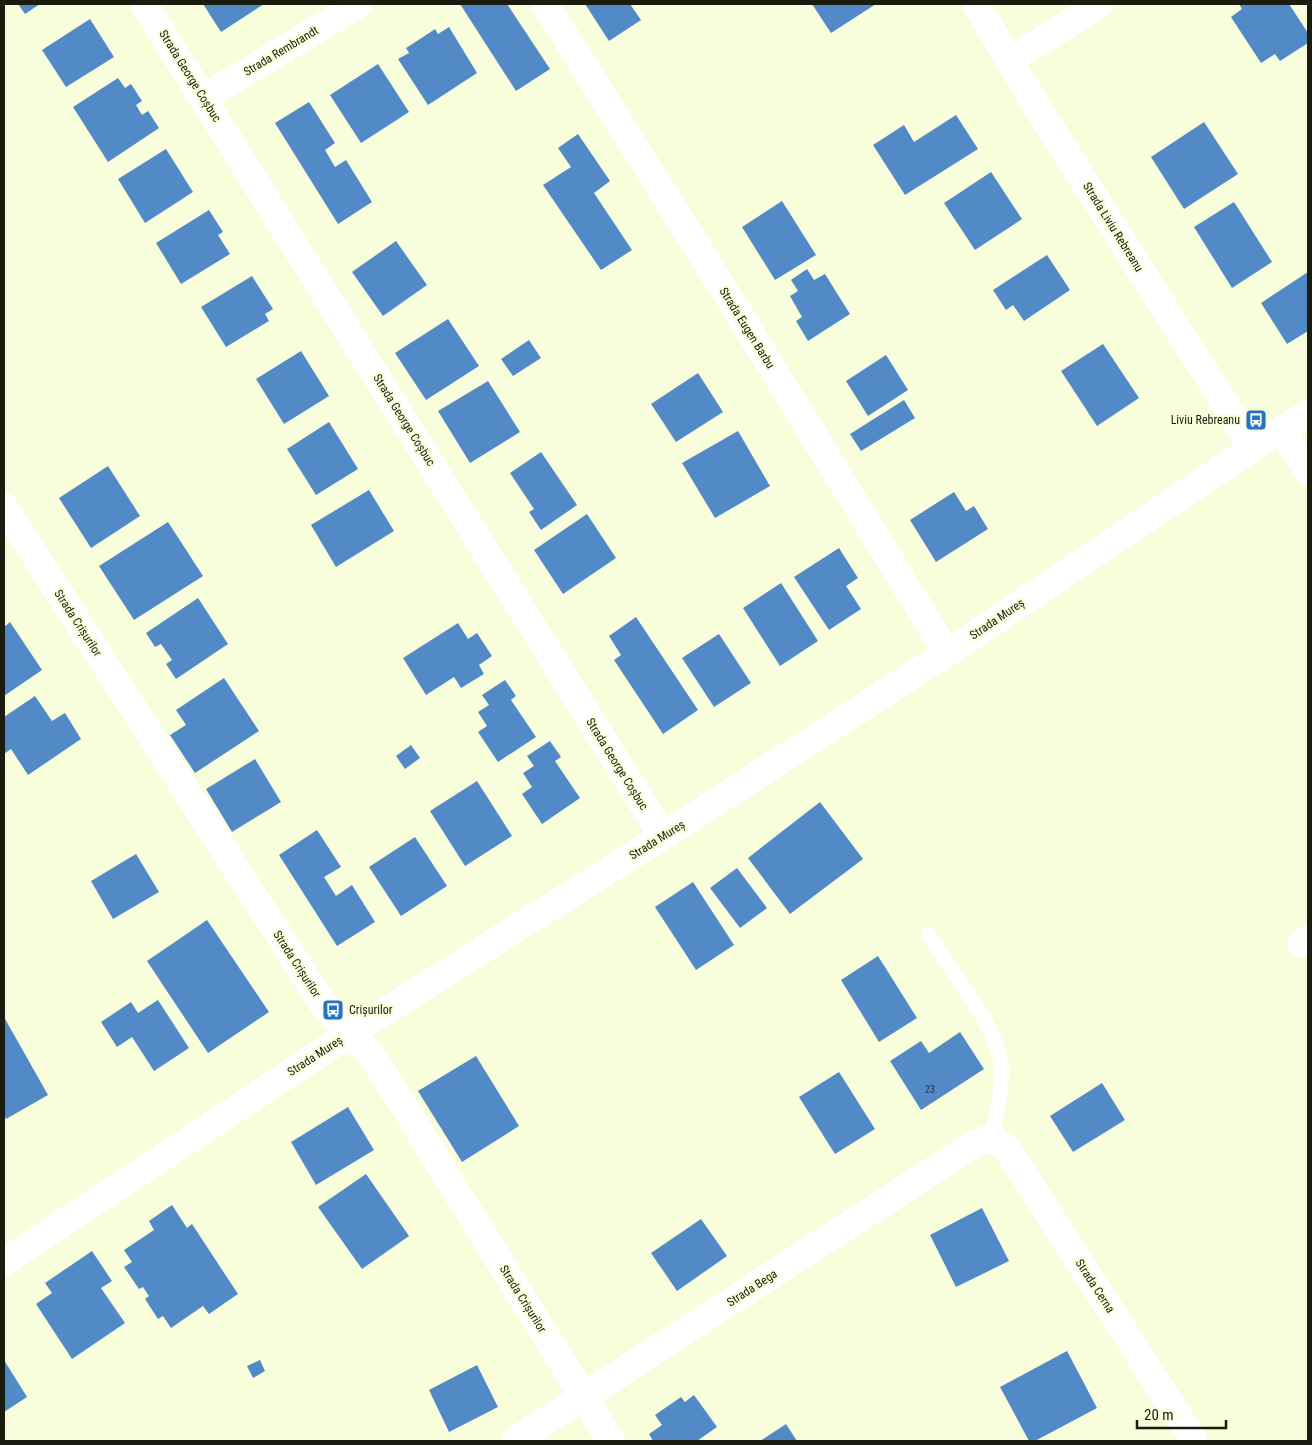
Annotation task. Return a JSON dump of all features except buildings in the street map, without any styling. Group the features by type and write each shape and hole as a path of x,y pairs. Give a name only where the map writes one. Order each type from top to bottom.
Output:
{"street":[{"name":"Strada George Coșbuc","path":"144,4 663,836"},
{"name":"Strada Rembrandt","path":"203,98 360,4"},
{"name":"Strada Eugen Barbu","path":"546,4 947,653"},
{"name":"Strada Liviu Rebreanu","path":"976,4 1034,102 1253,448"},
{"path":"1010,61 1100,4"},
{"name":"Strada Mureș","path":"4,1262 349,1034 663,836 947,653 1253,448 1308,414"},
{"path":"1282,431 1308,472"},
{"name":"Strada Crișurilor","path":"4,507 323,1004 349,1034 371,1054 611,1441"},
{"name":"Strada Bega","path":"515,1441 974,1144 991,1138"},
{"name":"Strada Cerna","path":"991,1138 1006,1147 1194,1441"}],"lane":[{"path":"928,934 984,1018 997,1046 1002,1067 1000,1096 991,1138"}],"place":[{"name":"Liviu Rebreanu","path":"1256,420"},
{"name":"Crișurilor","path":"333,1010"}]}
